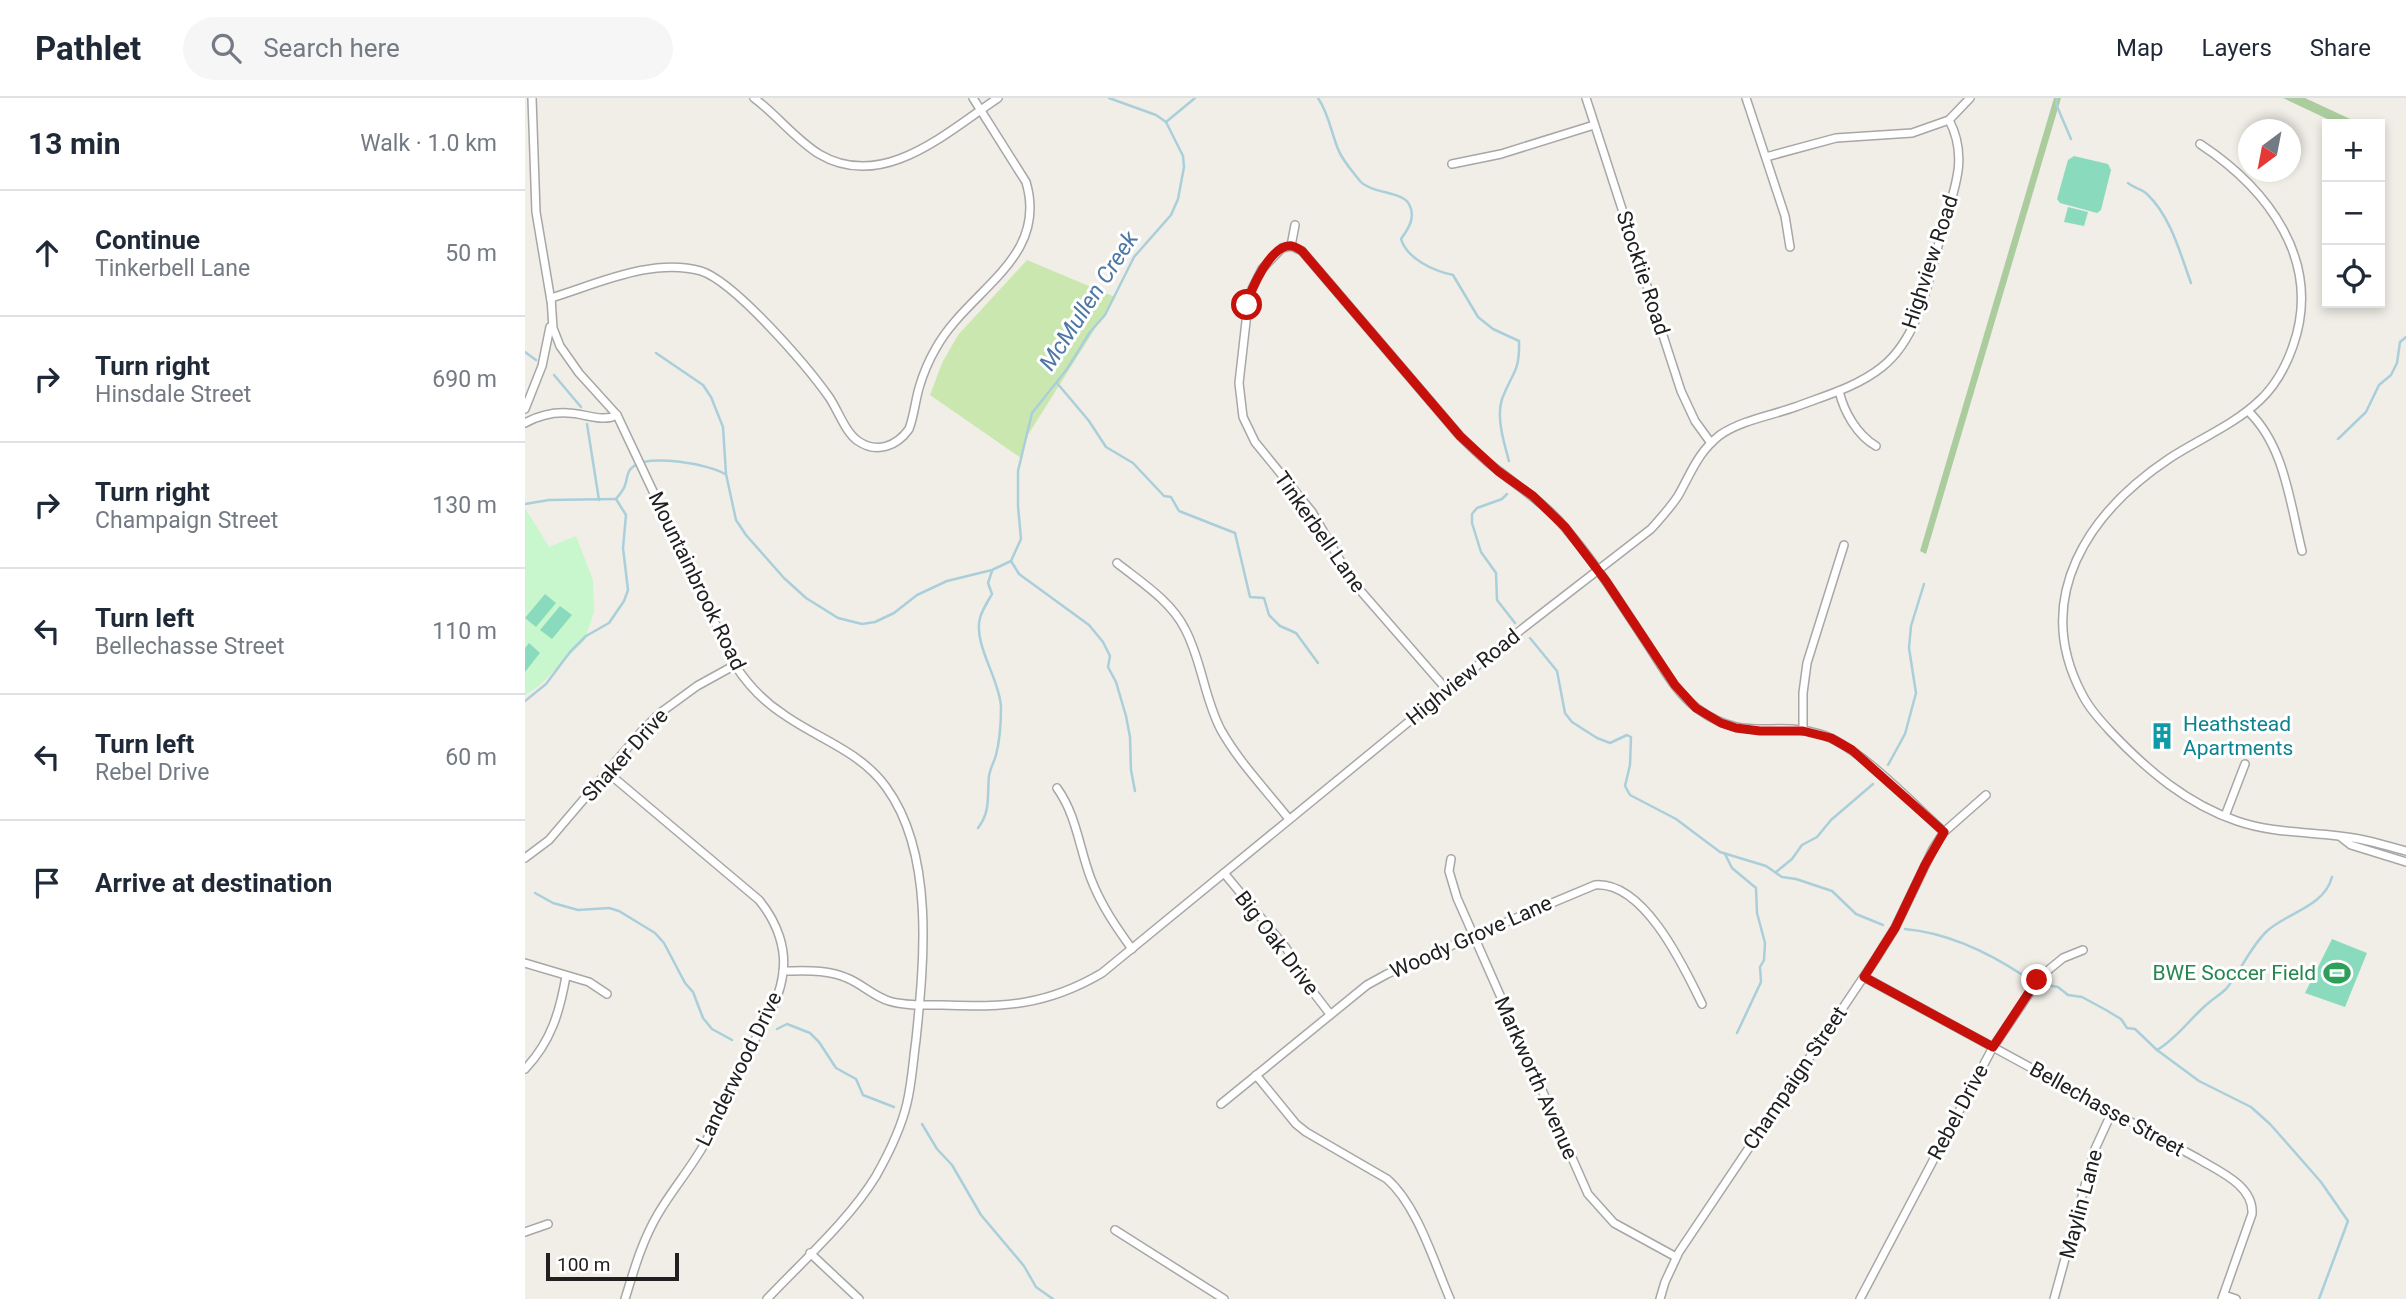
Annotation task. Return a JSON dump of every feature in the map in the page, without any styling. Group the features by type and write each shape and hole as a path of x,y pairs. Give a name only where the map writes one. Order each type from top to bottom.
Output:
{"street":[{"path":"525,409 549,342 551,298 536,212 532,98"},
{"path":"754,98 815,151 835,162 858,167 881,166 901,160 998,98"},
{"path":"551,298 654,267 678,267 709,275 736,292 813,376 856,439 869,446 889,446 903,437 909,429 919,388 936,347 955,321 1018,253 1031,222 1030,195 1026,182 972,98"},
{"name":"Stocktie Road","path":"1585,98 1681,391 1695,421 1711,443"},
{"path":"1746,98 1785,216 1790,247"},
{"path":"1766,157 1836,138 1912,133 1949,120 1970,98"},
{"name":"Highview Road","path":"783,971 833,974 858,983 885,1000 900,1004 997,1007 1043,1000 1085,983 1132,949 1663,516 1679,493 1696,460 1711,443 1733,427 1839,391 1881,368 1903,344 1916,319 1958,173 1960,148 1949,120"},
{"path":"1452,164 1501,154 1594,125"},
{"path":"2200,144 2233,169 2282,226 2291,246 2302,289 2302,315 2288,362 2270,390 2248,411 2168,459 2103,516 2077,556 2068,580 2062,607 2062,629 2069,662 2075,682 2091,709 2159,778 2189,799 2225,816 2270,829 2358,839 2406,851"},
{"path":"1295,225 1291,246 1302,251 1460,436 1484,459 1548,509 1565,527 1598,570 1675,685 1696,708 1721,723 1736,728 1803,731 1831,738 1846,746 1944,832"},
{"name":"Tinkerbell Lane","path":"1291,246 1282,248 1262,269 1249,295 1239,383 1243,417 1255,442 1312,512 1352,580 1447,691"},
{"name":"Mountainbrook Road","path":"551,298 553,328 560,346 579,373 617,415 735,665 751,687 782,714 829,740 874,772 895,802 909,835 919,886 923,964 912,1083 907,1105 893,1143 868,1188 767,1299"},
{"path":"1839,391 1846,410 1863,437 1876,446"},
{"path":"2248,411 2260,424 2275,449 2302,551"},
{"path":"525,423 553,413 607,419 617,415"},
{"path":"1803,731 1803,693 1807,663 1844,545"},
{"path":"1117,563 1158,596 1181,621 1194,650 1207,696 1221,729 1250,771 1289,819"},
{"name":"Shaker Drive","path":"525,858 549,841 660,713 697,685 735,665"},
{"path":"2225,816 2245,764"},
{"name":"Landerwood Drive","path":"607,772 759,900 768,911 781,939 783,971 775,1002 704,1145 657,1216 647,1236 625,1299"},
{"path":"1057,788 1073,819 1097,892 1114,924 1132,949"},
{"name":"Champaign Street","path":"1660,1299 1676,1256 1895,928 1944,832 1986,794"},
{"path":"2341,837 2351,845 2406,862"},
{"name":"Markworth Avenue","path":"1451,859 1451,880 1473,936 1587,1195 1614,1223 1676,1256"},
{"name":"Big Oak Drive","path":"1224,873 1286,948 1330,1014"},
{"name":"Woody Grove Lane","path":"1221,1104 1358,992 1387,974 1600,884 1623,890 1660,929 1681,961 1702,1004"},
{"name":"Rebel Drive","path":"1860,1299 1993,1047 2041,976 2063,958 2083,950"},
{"path":"525,963 594,985 607,995"},
{"path":"525,1069 551,1032 566,976"},
{"name":"Bellechasse Street","path":"1864,977 2197,1158 2242,1187 2251,1200 2252,1214 2223,1297"},
{"path":"1256,1075 1296,1124 1387,1179 1397,1188 1409,1205 1450,1299"},
{"name":"Maylin Lane","path":"2054,1299 2095,1149 2112,1111"},
{"path":"525,1232 548,1224"},
{"path":"1115,1230 1224,1299"},
{"path":"810,1253 859,1299"},
{"path":"2223,1297 2236,1299"}],"green space":[{"path":"2054,98 2061,98 1926,554 1920,551"},
{"path":"2283,98 2305,98 2350,119 2327,119"},
{"path":"2074,156 2108,164 2111,170 2101,210 2097,213 2060,203 2057,199 2068,160"},
{"path":"2068,207 2088,212 2084,226 2064,222"},
{"path":"1027,260 1115,297 1026,438 1021,458 930,395 942,363 958,335"},
{"path":"525,508 549,547 576,536 593,580 594,612 584,641 540,685 525,695"},
{"path":"545,594 556,603 536,627 525,618"},
{"path":"560,606 572,615 552,639 540,630"},
{"path":"529,643 540,653 525,672 525,648"},
{"name":"BWE Soccer Field","path":"2332,939 2367,953 2345,1007 2305,993"}],"waterway":[{"name":"McMullen Creek","path":"656,353 703,385 711,397 723,427 726,474 736,520 746,535 784,578 806,598 838,618 862,624 875,622 894,613 917,595 947,581 992,570 1011,561 1021,539 1018,471 1032,413 1105,315 1134,257 1171,215 1178,199 1184,167 1183,156 1166,122 1156,115 1109,98"},
{"path":"1166,122 1195,98"},
{"path":"1318,98 1340,153 1360,181 1400,197 1409,204 1412,218 1401,239 1404,246 1415,258 1430,267 1453,275 1478,317 1493,329 1519,341 1517,366 1500,406 1501,430 1509,461"},
{"path":"2057,98 2056,104 2071,139"},
{"path":"2128,183 2147,194 2162,213 2174,236 2191,283"},
{"path":"2338,439 2366,412 2379,385 2391,375 2397,363 2400,342 2406,337"},
{"path":"525,352 536,360"},
{"path":"554,375 581,407"},
{"path":"1057,383 1089,421 1106,447 1133,463 1164,496 1171,497 1179,511 1235,533 1250,597 1264,598 1269,615 1280,626 1296,633 1318,663"},
{"path":"587,424 599,500"},
{"name":"McMullen Creek","path":"616,499 624,489 630,470 642,462 679,462 725,474"},
{"path":"1507,494 1502,499 1477,508 1472,514 1472,523 1481,552 1496,573 1497,600 1515,623"},
{"path":"525,504 549,500 616,499"},
{"name":"McMullen Creek","path":"525,701 546,684 586,636 609,623 624,601 628,590 623,548 626,515 616,499"},
{"path":"1011,561 1019,574 1089,625 1103,642 1110,656 1108,667 1116,682 1126,716 1135,791"},
{"path":"978,828 987,809 989,776 997,749 1001,707 979,628 981,615 992,594 988,583 992,571"},
{"path":"1888,765 1905,734 1916,693 1909,648 1911,626 1924,584"},
{"path":"1530,638 1557,671 1565,713 1572,722 1610,743 1627,735 1631,737 1630,765 1625,786 1630,795 1676,819 1720,852 1766,866 1782,877 1832,891 1856,914 1883,925"},
{"path":"1776,872 1792,859 1802,845 1817,837 1831,820 1873,784"},
{"path":"1725,854 1732,868 1756,888 1757,913 1765,943 1764,960 1760,967 1761,982 1737,1033"},
{"path":"2157,1050 2226,989 2267,931 2313,902 2328,887 2332,877"},
{"path":"535,893 553,903 578,910 609,908 619,911 655,933 664,943 685,983 693,992 703,1018 712,1029 732,1040"},
{"path":"1905,929 1952,939 1996,959 2024,976"},
{"path":"2047,985 2058,987 2068,995 2082,997 2106,1010 2121,1019 2127,1028 2135,1029 2157,1050 2199,1081 2251,1107 2270,1124 2321,1182 2348,1221 2319,1299"},
{"path":"777,1029 787,1024 810,1033 836,1068 856,1079 863,1095 894,1107"},
{"path":"922,1124 937,1149 952,1165 981,1215 1024,1266 1036,1287 1053,1299"}],"place":[{"name":"Heathstead Apartments","path":"2162,736"},
{"name":"BWE Soccer Field","path":"2337,973"}],"route":[{"path":"1247,305 1254,282 1282,248 1291,246 1302,251 1460,436 1498,471 1533,496 1565,527 1589,556 1682,695 1696,708 1709,717 1736,728 1760,731 1797,730 1831,738 1852,750 1944,832 1895,928 1864,977 1993,1047 2037,980"}]}
